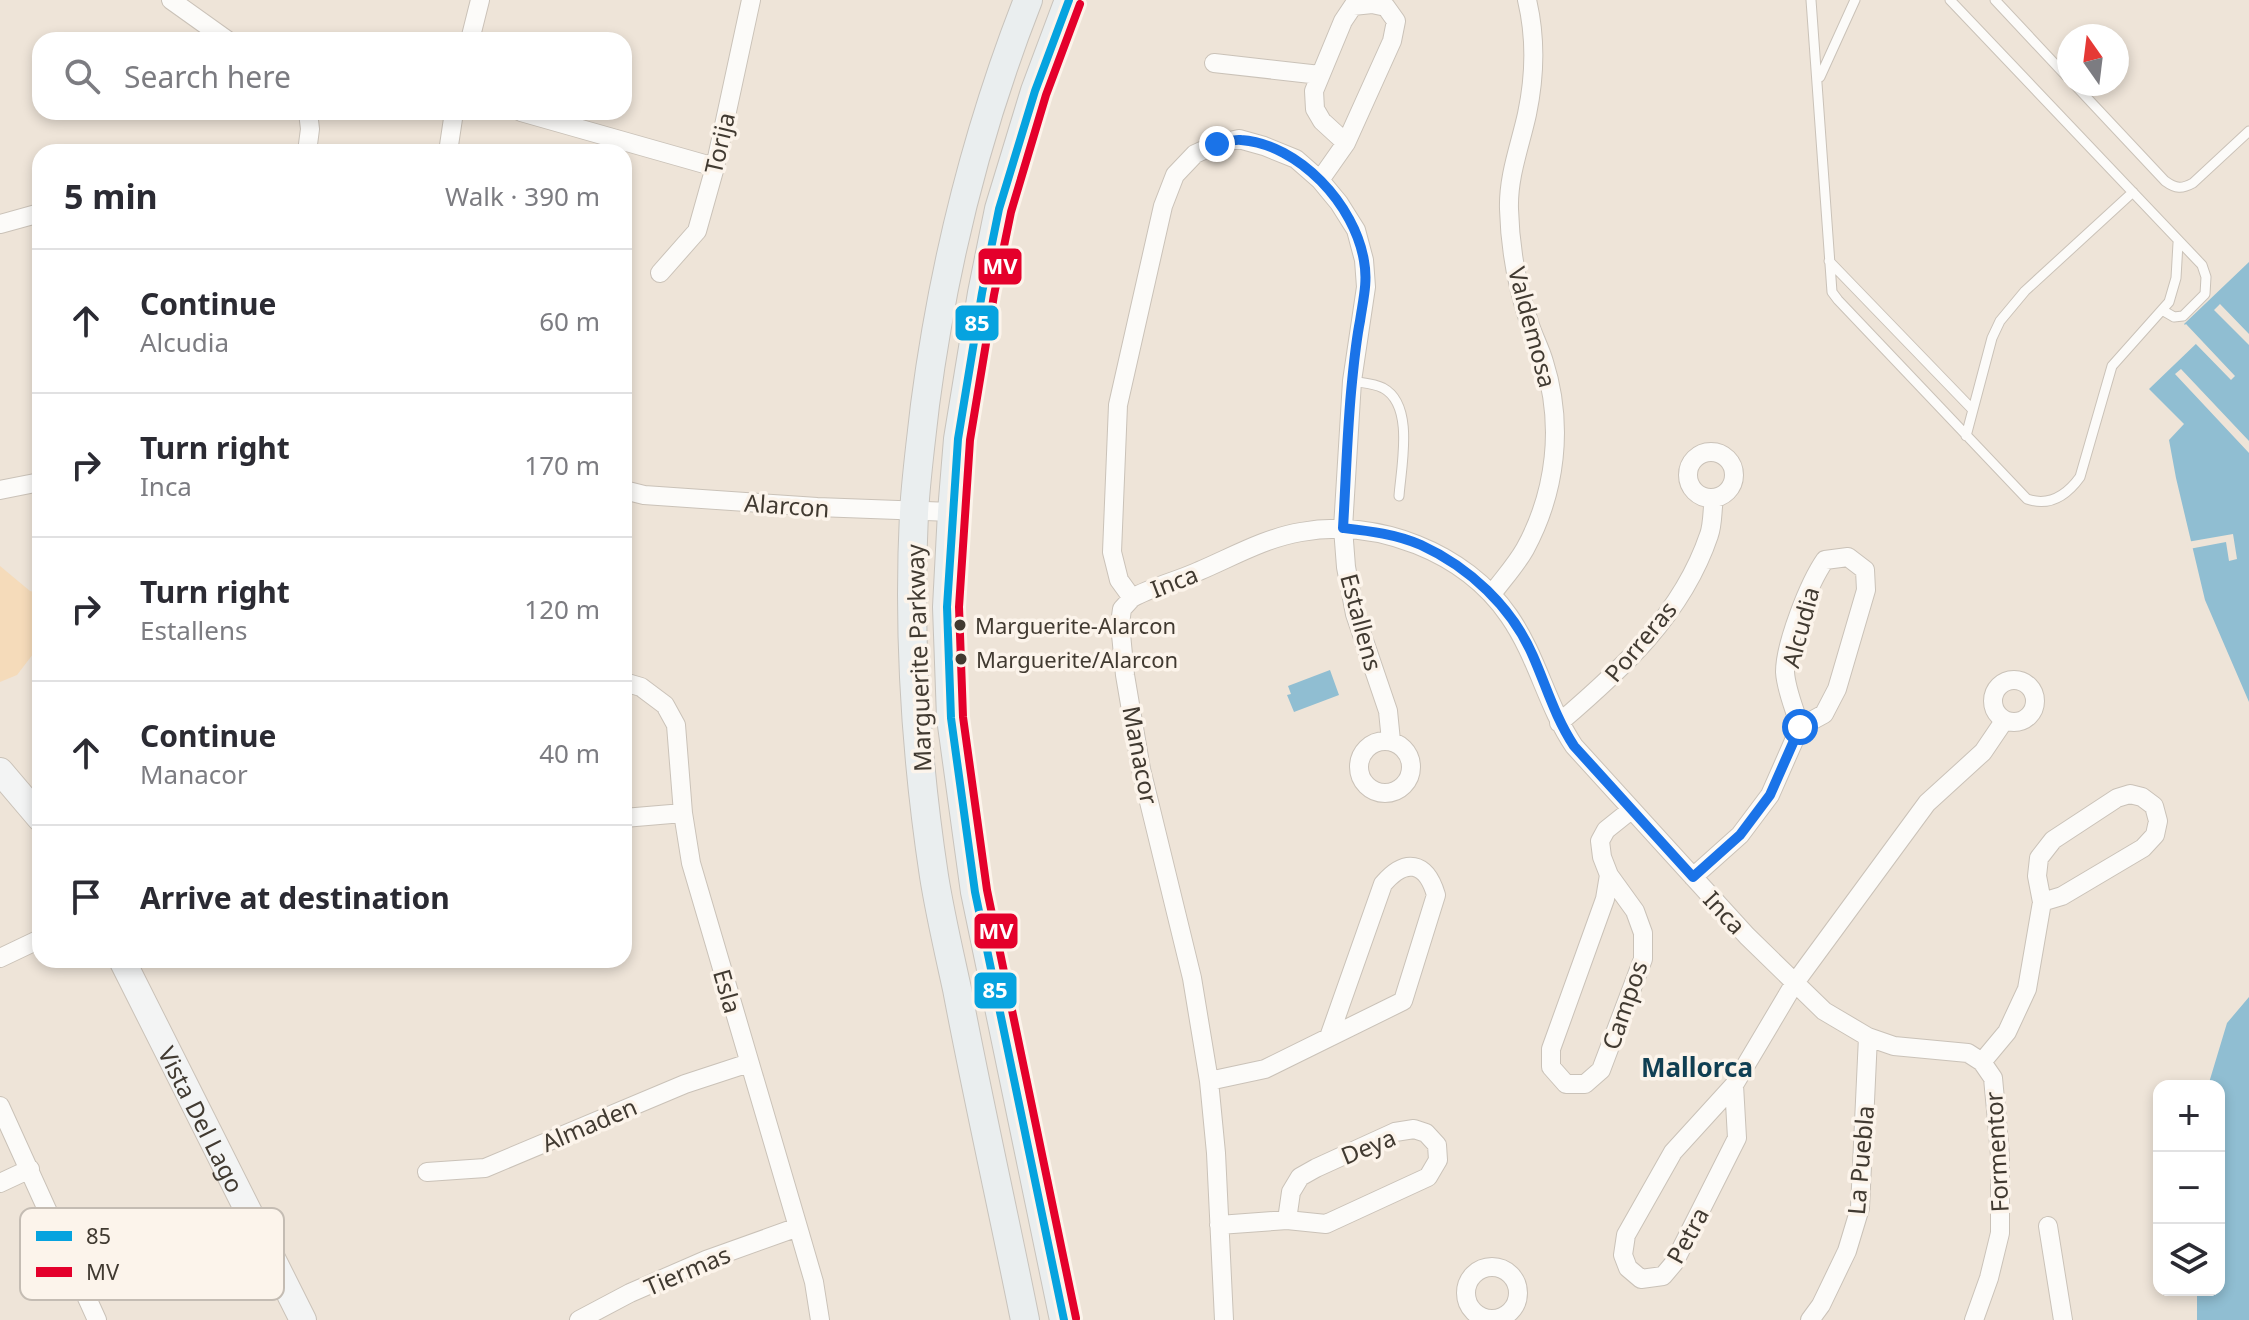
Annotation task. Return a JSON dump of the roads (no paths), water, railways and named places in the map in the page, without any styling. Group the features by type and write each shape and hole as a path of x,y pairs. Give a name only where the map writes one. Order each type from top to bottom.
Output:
{"main road":[{"name":"Marguerite Parkway","path":"1025,1320 935,878 922,786 914,681 914,511 935,333 955,239 1007,54 1028,0"},
{"name":"Marguerite Parkway","path":"1064,1320 975,892 951,718 947,607 960,425 982,293 999,209 1035,91 1069,0"}],"street":[{"path":"171,0 216,32"},
{"path":"472,32 480,0"},
{"name":"Torija","path":"660,273 697,231 715,167 751,0"},
{"name":"Valdemosa","path":"1492,594 1524,551 1543,510 1552,476 1556,438 1554,404 1545,364 1519,286 1509,206 1515,156 1527,116 1533,76 1533,25 1527,0"},
{"path":"1132,598 1119,580 1112,552 1118,405 1163,206 1175,175 1195,154 1239,139 1296,159 1320,180 1346,143 1392,41 1396,21 1386,7 1372,4 1353,6 1343,21 1314,91 1315,109 1322,121 1346,143"},
{"path":"1214,63 1320,75"},
{"path":"308,144 309,120"},
{"path":"449,144 453,120"},
{"path":"549,120 715,167"},
{"name":"Estallens","path":"1320,180 1356,230 1364,260 1366,287 1352,381 1343,528 1346,567 1355,614 1388,711 1391,741"},
{"path":"0,224 32,215"},
{"path":"0,490 32,484"},
{"name":"Alarcon","path":"632,492 817,507 952,512"},
{"name":"Porreras","path":"1559,723 1606,683 1668,615 1697,564 1710,533 1714,498"},
{"name":"Inca","path":"1132,598 1266,541 1300,532 1343,528 1393,536 1420,545 1447,560 1492,594 1532,653 1559,723 1574,746 1794,984 1824,1011 1868,1037 1894,1046 1968,1053 1982,1062"},
{"name":"Alcudia","path":"1693,877 1740,835 1770,795 1800,727 1824,714 1837,689 1866,590 1865,570 1848,557 1825,560 1813,577 1790,643 1785,673 1800,727"},
{"name":"Manacor","path":"1132,598 1122,609 1120,624 1125,675 1141,769 1192,978 1209,1081 1216,1153 1224,1320"},
{"name":"Esla","path":"632,684 641,687 665,705 676,725 683,813 691,863 814,1282 820,1320"},
{"name":"Petra","path":"1734,1085 1737,1138 1674,1263 1663,1276 1641,1279 1628,1268 1623,1255 1626,1235 1673,1152 1734,1085 1794,984 1927,803 1983,752 2004,721"},
{"path":"0,771 32,809"},
{"name":"Formentor","path":"1974,1320 2000,1233 2000,1156 1993,1078 1982,1062 2007,1032 2027,989 2042,902 2037,876 2039,858 2053,840 2117,798 2130,794 2142,797 2154,806 2158,821 2155,835 2143,848 2062,896 2042,902"},
{"name":"Campos","path":"1609,875 1605,899 1551,1049 1551,1067 1566,1084 1585,1084 1601,1070 1643,959 1643,933 1635,911 1609,875 1600,841 1606,830 1631,810"},
{"path":"632,817 683,813"},
{"path":"1209,1081 1265,1069 1403,1001 1436,895 1431,878 1422,870 1406,866 1394,871 1383,884 1329,1037"},
{"path":"0,958 32,943"},
{"name":"Vista Del Lago","path":"126,968 247,1208"},
{"name":"La Puebla","path":"1810,1320 1821,1305 1847,1251 1860,1208 1868,1037"},
{"name":"Almaden","path":"427,1172 485,1168 685,1084 749,1063"},
{"path":"0,1106 47,1208"},
{"name":"Deya","path":"1219,1225 1287,1220 1326,1224 1428,1177 1438,1160 1437,1145 1426,1133 1414,1129 1395,1132 1316,1168 1300,1177 1291,1192 1287,1220"},
{"path":"0,1183 30,1169"},
{"path":"2048,1226 2063,1320"},
{"name":"Tiermas","path":"579,1320 630,1293 706,1260 798,1227"},
{"name":"Vista Del Lago","path":"284,1282 303,1320"},
{"path":"88,1300 97,1320"}],"lane":[{"path":"1811,0 1832,292 2027,499 2047,502 2071,489 2080,477 2112,366 2169,302 2176,278 2178,243"},
{"path":"1818,80 1855,0"},
{"path":"1950,0 2202,265 2207,287 2205,294 2183,316 2174,317 2162,310"},
{"path":"1995,0 2057,66"},
{"path":"2085,96 2174,187 2183,188 2193,183 2249,131"},
{"path":"1966,436 1992,338 2005,313 2133,192"},
{"path":"1829,261 1972,409"},
{"path":"1352,381 1385,389 1395,398 1400,409 1404,423 1399,496"}],"water":[{"path":"2249,262 2249,702 2205,600 2176,478 2169,440 2184,424 2149,389 2200,340 2184,324"},
{"path":"1330,670 1339,695 1294,712 1287,695 1291,694 1288,686"},
{"path":"2249,997 2249,1320 2197,1320 2197,1296 2225,1296 2225,1080 2210,1080 2227,1023"}],"place":[{"name":"Marguerite-Alarcon","path":"960,625"},
{"name":"Marguerite/Alarcon","path":"961,659"}],"district":[{"name":"Mallorca","path":"1697,1067"}]}
